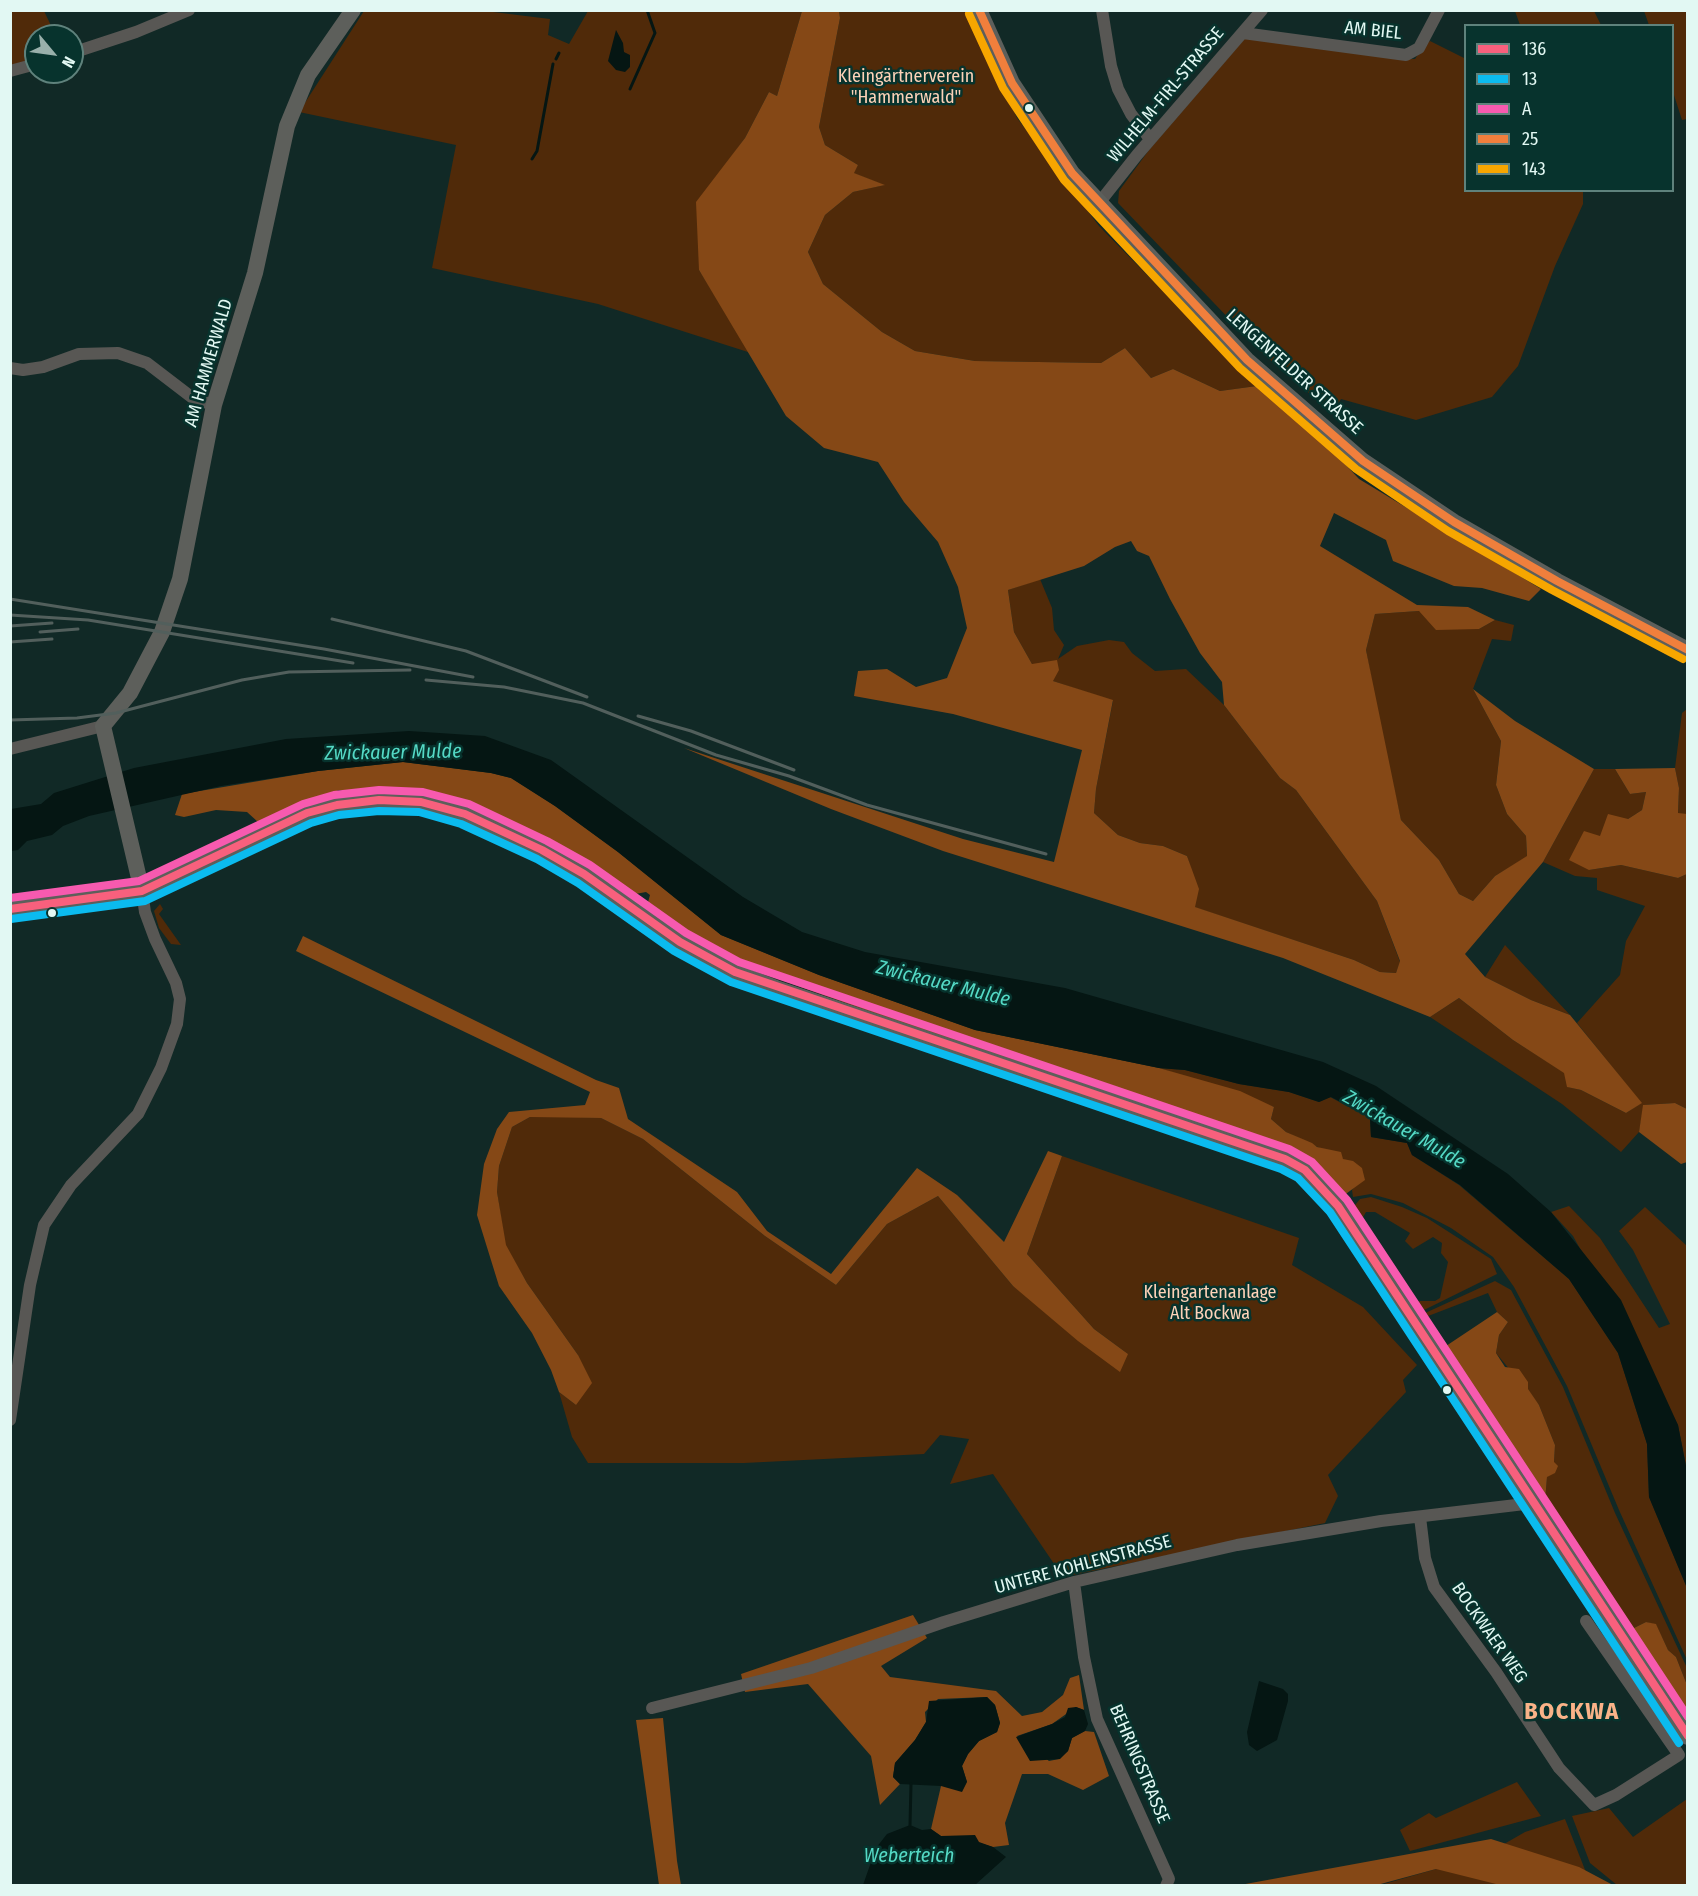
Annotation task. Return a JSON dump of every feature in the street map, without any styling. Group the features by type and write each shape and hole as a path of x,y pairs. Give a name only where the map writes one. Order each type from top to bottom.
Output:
{"main road":[{"name":"AM HAMMERWALD","path":"103,726 130,693 154,648 170,609 180,579 214,405 255,273 287,126 308,75 353,10"},
{"name":"LENGENFELDER STRASSE","path":"979,10 1012,83 1029,112 1072,173 1247,360 1363,461 1454,522 1514,557 1688,650"},
{"path":"103,726 142,891"},
{"path":"10,909 142,891 307,813 337,805 379,800 421,802 443,807 501,829 553,856 584,874 680,942 735,972 776,988 1285,1159 1305,1170 1338,1206 1688,1737"}],"street":[{"path":"84,49 136,32 189,10"},
{"path":"1102,10 1111,66 1118,89 1131,114 1150,139"},
{"name":"WILHELM-FIRL-STRASSE","path":"1099,203 1150,139 1262,10"},
{"name":"AM BIEL","path":"1243,33 1406,55 1419,48 1440,10"},
{"path":"10,368 23,370 79,354 118,353 147,363 194,399 214,405"},
{"path":"10,749 103,726"},
{"path":"10,1420 30,1285 44,1225 72,1185 138,1114 161,1068 177,1024 180,999 176,983 145,912 142,891"},
{"name":"UNTERE KOHLENSTRASSE","path":"652,1708 811,1668 944,1622 1074,1582 1237,1545 1381,1521 1533,1503"},
{"name":"BOCKWAER WEG","path":"1420,1517 1425,1558 1434,1587 1496,1672 1559,1768 1594,1805 1616,1796 1679,1755 1586,1621"},
{"name":"BEHRINGSTRASSE","path":"1074,1582 1084,1657 1097,1719 1169,1879 1166,1886"}],"green space":[{"path":"477,10 550,19 548,35 569,44 588,11 802,11 777,96 769,92 745,138 724,167 699,270 751,353 598,304 432,268 456,145 299,112 364,11"},
{"path":"11,11 44,11 50,24 24,24 24,63 11,67"},
{"name":"Kleingärtnerverein \"Hammerwald\"","path":"839,11 969,11 1017,118 1099,226 1247,377 1264,385 1220,391 1173,369 1151,378 1125,348 1101,363 975,361 915,351 882,332 823,284 808,252 825,215 853,192 884,185 853,173 858,165 825,145 819,127 840,18"},
{"path":"1515,11 1594,11 1600,24 1520,24"},
{"path":"1644,11 1687,11 1687,119 1682,120 1674,95 1674,24 1649,24"},
{"path":"1246,37 1400,59 1415,59 1424,45 1430,41 1464,58 1464,192 1583,192 1583,204 1555,266 1518,366 1492,397 1416,420 1341,399 1332,413 1260,351 1118,203 1119,191 1149,150"},
{"path":"1040,579 1052,608 1054,630 1064,645 1058,659 1077,646 1109,640 1124,642 1132,653 1155,671 1186,669 1224,705 1280,778 1296,790 1377,901 1400,962 1396,973 1380,972 1354,960 1194,907 1191,869 1187,856 1163,846 1140,843 1118,835 1094,813 1096,789 1113,701 1053,681 1032,664 1014,632 1008,590"},
{"path":"1419,611 1479,629 1495,620 1514,625 1511,641 1492,639 1473,689 1501,741 1496,785 1507,814 1526,836 1527,857 1495,876 1473,901 1459,894 1439,860 1401,820 1380,727 1366,650 1375,614"},
{"path":"1687,709 1687,814 1678,814 1679,788 1675,768 1682,713"},
{"path":"1594,769 1615,769 1630,794 1646,792 1642,810 1628,819 1589,870 1621,865 1678,878 1687,874 1687,1109 1675,1103 1644,1105 1639,1132 1621,1152 1562,1104 1430,1017 1459,998 1513,1040 1565,1073 1568,1087 1581,1090 1626,1113 1641,1103 1577,1023 1620,975 1626,941 1645,906 1597,890 1597,878 1575,876 1543,862"},
{"path":"160,904 163,909 159,914 181,945 171,944 159,928 154,911"},
{"path":"1505,945 1570,1015 1531,1000 1485,977"},
{"path":"1159,1068 1185,1070 1239,1084 1289,1092 1319,1102 1330,1097 1370,1118 1371,1137 1407,1143 1412,1155 1459,1185 1569,1279 1618,1353 1647,1444 1649,1497 1687,1588 1687,1660 1619,1510 1567,1386 1514,1287 1493,1257 1451,1228 1403,1203 1371,1194 1353,1197 1352,1190 1356,1185 1343,1159 1286,1132 1271,1119 1274,1107"},
{"name":"Kleingartenanlage Alt Bockwa","path":"530,1117 601,1118 643,1139 765,1236 836,1285 887,1224 938,1196 1013,1286 1128,1354 1094,1329 1027,1254 1062,1156 1299,1238 1292,1265 1363,1307 1417,1365 1403,1380 1406,1392 1328,1475 1338,1496 1325,1523 1063,1577 993,1474 950,1484 969,1439 940,1435 924,1454 744,1463 588,1463 572,1437 559,1392 576,1405 578,1355 527,1283 505,1245 497,1192 499,1166 512,1127"},
{"path":"1371,1197 1427,1218 1491,1259 1497,1274 1424,1310 1415,1310 1412,1305 1420,1301 1435,1301 1440,1298 1448,1262 1441,1253 1442,1243 1433,1237 1413,1249 1405,1241 1410,1233 1375,1212 1366,1212 1362,1219 1367,1228 1364,1233 1351,1210 1360,1199"},
{"path":"1569,1206 1600,1238 1659,1328 1670,1324 1633,1250 1619,1231 1645,1207 1687,1246 1687,1471 1678,1425 1573,1236 1551,1212"},
{"path":"1495,1281 1511,1290 1563,1387 1615,1513 1687,1668 1687,1685 1676,1657 1668,1650 1656,1625 1646,1622 1630,1630 1545,1501 1547,1477 1554,1462 1555,1445 1539,1405 1496,1353 1499,1335 1508,1322 1497,1312 1488,1293 1423,1318 1423,1314"},
{"path":"1517,1782 1541,1816 1410,1851 1400,1830 1429,1813 1436,1818"},
{"path":"1687,1799 1687,1885 1617,1885 1590,1863 1572,1816 1609,1808 1633,1837"},
{"path":"1565,1819 1591,1885 1377,1886 1485,1855 1525,1832"}],"shaded area":[{"path":"802,11 839,11 840,18 819,127 825,145 858,165 854,173 885,185 853,192 825,215 808,252 823,284 882,332 915,351 975,361 1101,363 1125,348 1151,378 1173,369 1220,391 1264,385 1311,428 1359,479 1541,589 1529,601 1482,588 1454,586 1393,561 1386,540 1334,513 1320,546 1417,605 1468,607 1495,620 1479,629 1436,630 1419,611 1375,614 1366,650 1401,820 1439,860 1459,894 1473,901 1495,876 1527,856 1526,836 1507,814 1496,785 1501,741 1473,689 1515,721 1594,769 1543,862 1465,954 1485,977 1531,1000 1570,1015 1642,1103 1626,1113 1581,1090 1567,1087 1564,1073 1513,1040 1459,998 1430,1017 1283,958 943,851 831,809 684,748 963,839 1054,862 1082,750 953,714 854,696 858,671 887,669 916,687 947,678 967,628 958,587 938,542 904,502 878,462 824,448 786,416 699,270 696,202 745,138 769,92 777,96","holes":["1131,541 1137,551 1149,556 1200,653 1222,682 1224,705 1280,778 1296,790 1377,901 1400,961 1396,973 1380,972 1354,960 1195,907 1199,889 1187,856 1163,846 1140,843 1118,835 1094,813 1096,789 1113,700 1053,681 1059,670 1057,660 1032,664 1014,632 1008,590 1084,566 1115,547"]},
{"path":"403,762 491,773 511,778 555,806 618,852 721,935 819,975 975,1030 1159,1068 1240,1091 1274,1107 1271,1119 1286,1132 1317,1147 1341,1152 1343,1159 1353,1161 1362,1168 1365,1180 1343,1196 1327,1186 1307,1167 739,965 694,939 691,932 682,933 658,917 647,906 650,895 646,892 630,895 548,842 507,820 445,799 339,790 258,822 247,812 216,810 184,817 175,815 182,794 318,771"},
{"path":"1675,768 1679,788 1678,813 1687,814 1687,874 1678,878 1621,865 1589,870 1569,860 1584,831 1600,836 1608,814 1628,819 1642,810 1646,792 1630,794 1615,769"},
{"path":"303,936 596,1080 619,1088 628,1119 737,1192 767,1231 831,1274 917,1168 957,1195 1004,1242 1048,1151 1062,1156 1027,1254 1094,1329 1128,1354 1120,1372 1078,1341 1013,1286 938,1196 887,1224 836,1285 765,1236 643,1139 601,1118 530,1117 512,1127 499,1166 497,1192 506,1245 527,1283 578,1355 592,1383 576,1405 559,1392 551,1370 532,1333 499,1286 477,1215 484,1164 497,1129 509,1112 585,1105 590,1092 296,951"},
{"path":"1675,1103 1687,1109 1687,1162 1681,1164 1639,1132 1643,1105"},
{"path":"1497,1312 1508,1322 1499,1335 1496,1353 1505,1367 1519,1369 1528,1382 1528,1389 1539,1405 1555,1445 1554,1462 1558,1466 1555,1473 1547,1477 1545,1501 1443,1348"},
{"path":"913,1615 927,1638 881,1666 890,1677 996,1691 1022,1716 1042,1712 1063,1695 1070,1678 1079,1675 1084,1710 1076,1707 1052,1724 1017,1736 1049,1761 1059,1759 1068,1751 1072,1738 1085,1731 1094,1732 1109,1776 1083,1790 1048,1774 1022,1774 1005,1823 1009,1845 993,1847 956,1836 941,1836 931,1829 941,1786 967,1782 962,1766 968,1754 979,1741 997,1732 1000,1723 995,1705 987,1697 938,1699 925,1712 926,1722 915,1740 895,1763 893,1777 900,1784 880,1805 871,1756 808,1684 745,1692 741,1674"},
{"path":"1646,1622 1656,1624 1668,1650 1676,1657 1687,1685 1687,1723 1628,1631"},
{"path":"663,1718 681,1885 659,1885 636,1720"},
{"path":"1491,1839 1579,1867 1613,1885 1500,1885 1436,1869 1377,1885 1240,1885"}],"water":[{"path":"616,30 623,43 624,52 630,55 630,67 625,72 616,70 608,61"},
{"name":"Zwickauer Mulde","path":"409,731 485,736 551,760 743,897 802,932 865,952 1065,988 1323,1062 1376,1086 1508,1174 1551,1212 1621,1300 1678,1425 1687,1471 1687,1588 1649,1497 1647,1444 1618,1353 1569,1279 1460,1185 1412,1155 1407,1143 1371,1137 1370,1117 1331,1097 1319,1102 1289,1092 1239,1084 1185,1070 1159,1068 975,1030 819,975 721,935 618,852 555,806 511,778 491,773 403,762 318,771 221,786 89,816 63,826 52,835 27,841 18,850 11,851 11,809 41,804 54,793 134,768 286,739"},
{"path":"1259,1681 1283,1689 1288,1694 1288,1701 1277,1740 1257,1751 1249,1745 1247,1732"},
{"path":"987,1697 995,1705 1000,1723 997,1732 979,1741 968,1754 962,1766 967,1782 962,1792 941,1786 900,1784 893,1777 895,1763 915,1740 926,1722 929,1701"},
{"path":"1076,1707 1084,1710 1088,1724 1085,1731 1072,1738 1068,1751 1060,1759 1030,1761 1016,1737 1052,1724 1065,1717 1068,1708"},
{"name":"Weberteich","path":"910,1825 922,1830 931,1829 941,1836 975,1835 979,1842 993,1847 1006,1857 975,1885 863,1885 876,1848 887,1834"}],"waterway":[{"path":"630,89 655,33 647,10"},
{"path":"556,59 559,53"},
{"path":"532,159 537,151 553,64"},
{"path":"910,1825 911,1784"}],"railway":[{"path":"10,599 324,649 473,677"},
{"path":"10,615 88,620 353,663"},
{"path":"332,619 466,651 587,697"},
{"path":"10,626 52,623"},
{"path":"40,632 78,629"},
{"path":"10,642 52,639"},
{"path":"10,720 77,718 116,713 242,680 289,672 410,670"},
{"path":"426,680 504,687 583,703 716,755 789,776 867,805 1046,854"},
{"path":"638,716 691,731 794,770"}],"transit line":[{"name":"25","path":"979,10 1012,83 1072,173 1247,360 1363,461 1454,522 1557,581 1688,650"},
{"name":"143","path":"969,14 1003,88 1064,180 1240,368 1356,469 1448,531 1552,590 1683,659"},
{"name":"A","path":"10,898 139,881 303,804 334,795 379,790 423,792 469,804 547,841 590,865 686,933 739,962 1289,1149 1312,1162 1347,1200 1688,1717"},
{"name":"136","path":"10,909 142,891 307,813 337,805 379,800 421,802 465,814 542,850 584,874 680,942 735,972 1285,1159 1305,1170 1338,1206 1688,1736"},
{"name":"13","path":"11,919 145,901 311,823 339,815 379,811 419,812 461,824 537,859 578,883 674,951 731,982 1281,1169 1298,1178 1330,1212 1679,1743"}],"district":[{"name":"BOCKWA","path":"1572,1712"}]}
